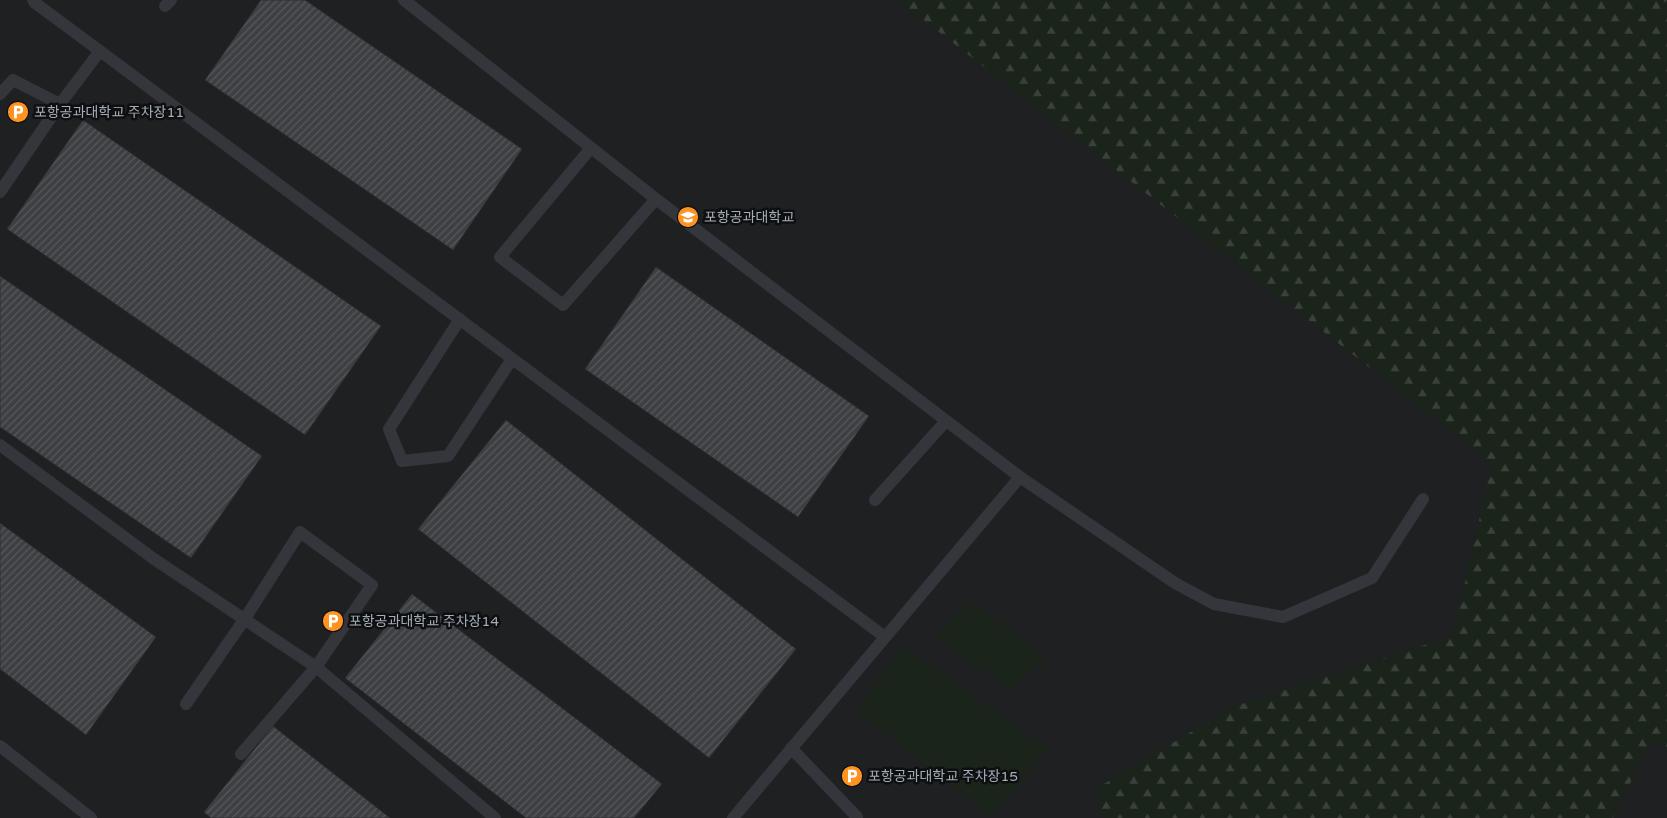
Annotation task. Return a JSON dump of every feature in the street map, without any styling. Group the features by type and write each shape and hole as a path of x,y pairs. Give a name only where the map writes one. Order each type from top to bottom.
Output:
{"lane":[{"path":"33,0 885,637"},
{"path":"404,0 656,199 1020,477 1174,583 1214,604 1283,617 1372,578 1423,499"},
{"path":"0,192 60,104 100,51"},
{"path":"0,94 13,80 60,104"},
{"path":"591,148 500,257 564,305 656,199"},
{"path":"460,319 389,429 402,461 448,456 512,358"},
{"path":"875,500 946,421"},
{"path":"0,445 154,559 316,668 495,818"},
{"path":"733,818 1020,477"},
{"path":"186,704 244,620 300,532 372,585 316,668 241,754"},
{"path":"0,746 91,818"},
{"path":"791,748 857,817"}],"shaded area":[{"name":"포항공과대학교","path":"0,0 1085,0 1667,433 1667,818 0,818"}],"green space":[{"path":"898,0 1667,0 1667,748 1650,743 1613,818 1103,818 1097,788 1233,707 1453,636 1492,463"},
{"path":"972,602 1047,658 1010,689 935,637"},
{"path":"904,647 1049,749 990,816 856,710"}],"building":[{"path":"261,0 305,0 522,149 453,250 205,80"},
{"path":"83,120 381,326 305,435 7,229"},
{"path":"656,267 869,416 798,517 585,369"},
{"path":"0,276 262,456 191,558 0,427"},
{"path":"506,420 796,649 709,758 418,529"},
{"path":"0,523 156,637 86,735 0,669"},
{"path":"412,594 662,784 634,818 526,818 345,678"},
{"path":"273,726 390,818 211,818 204,812"}],"place":[{"name":"포항공과대학교 주차장11","path":"18,112"},
{"name":"포항공과대학교","path":"688,217"},
{"name":"포항공과대학교 주차장14","path":"333,621"},
{"name":"포항공과대학교 주차장15","path":"852,776"}]}
